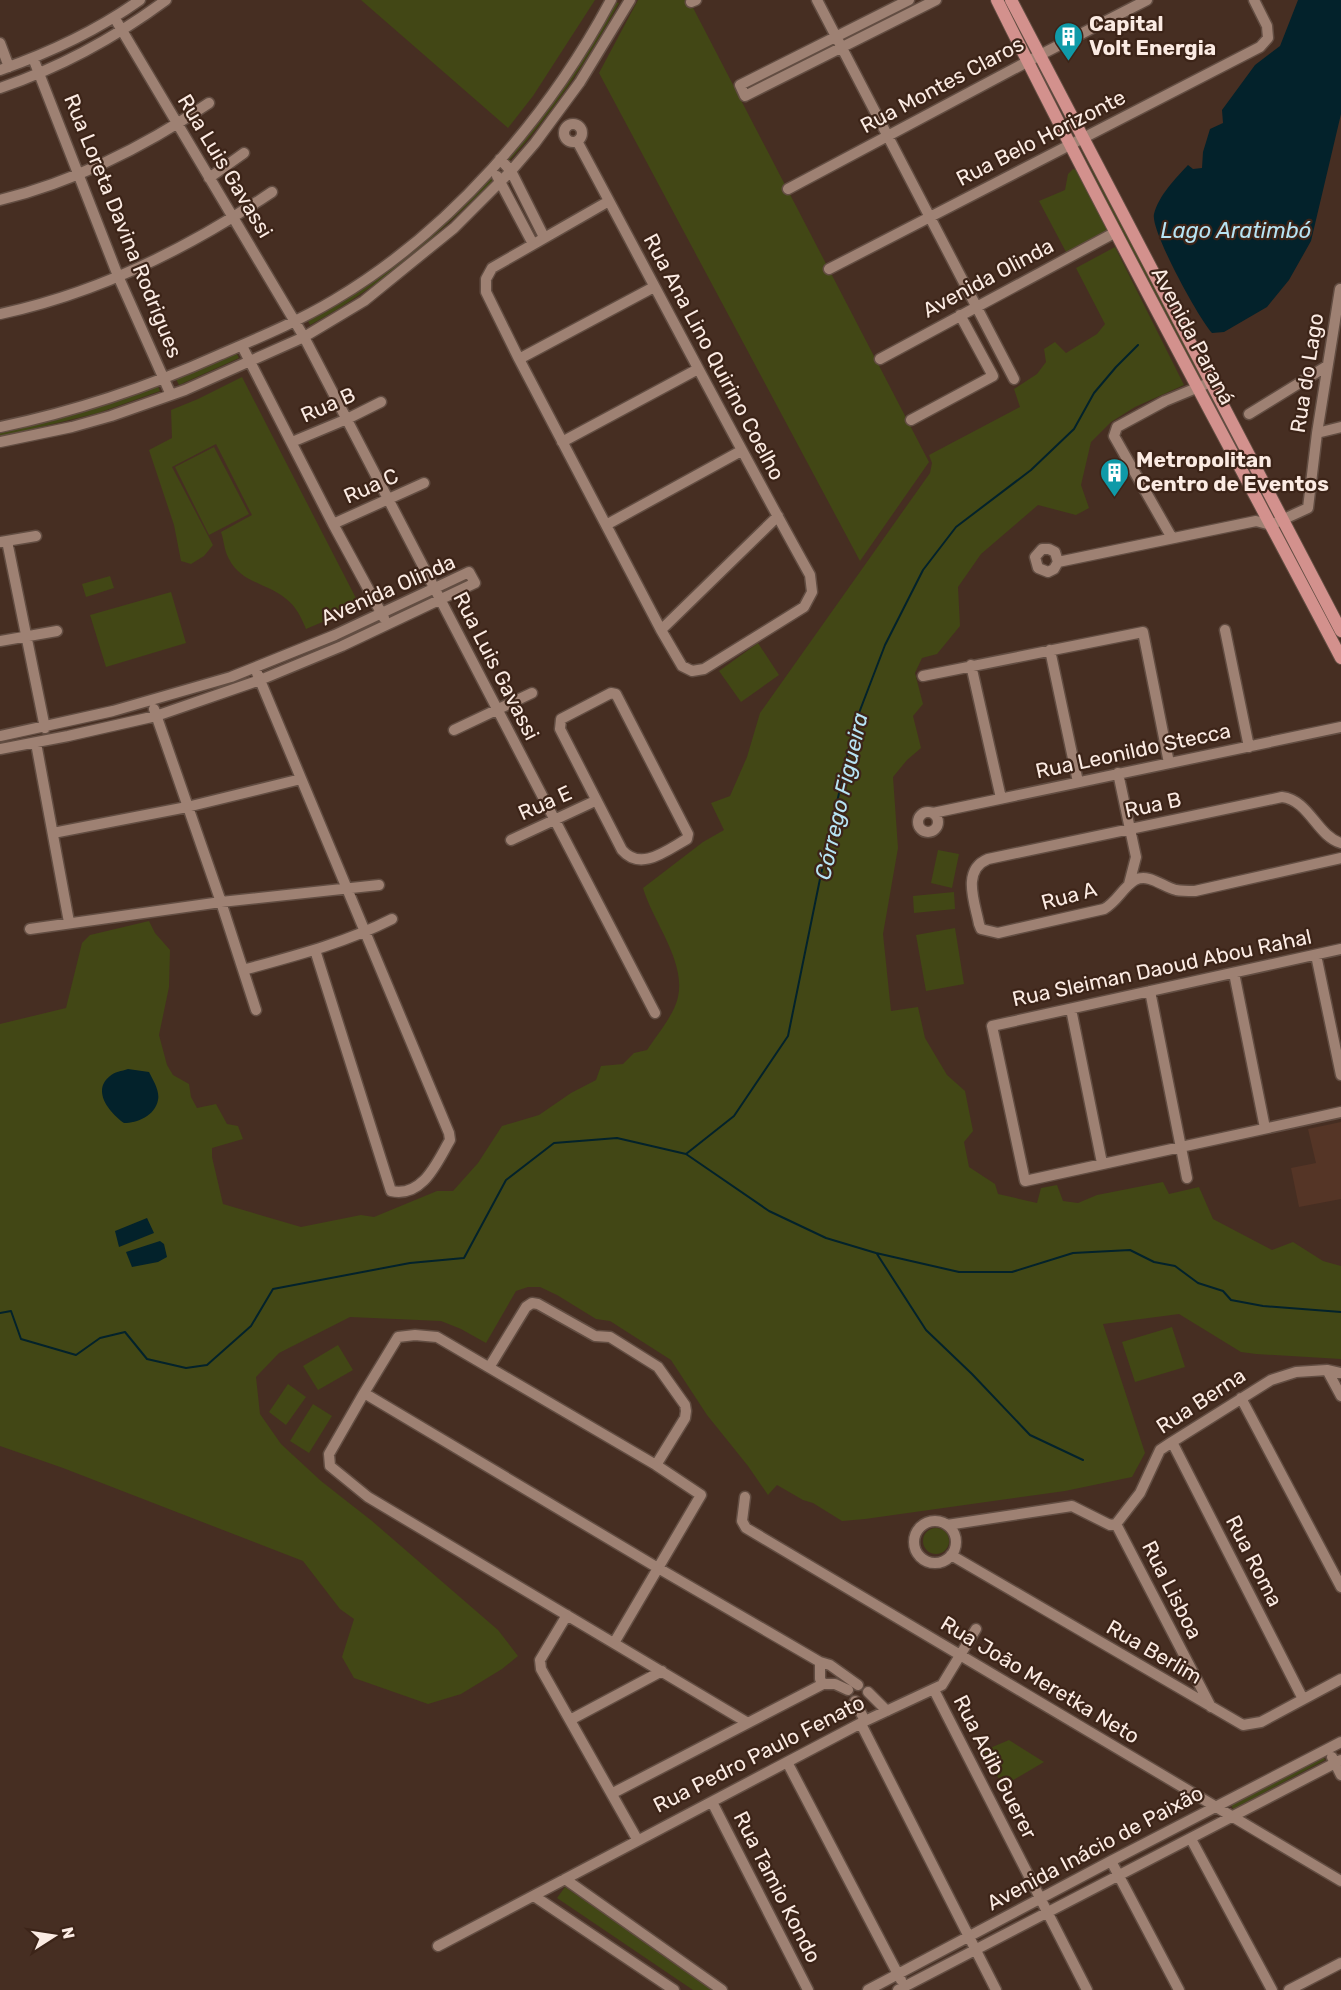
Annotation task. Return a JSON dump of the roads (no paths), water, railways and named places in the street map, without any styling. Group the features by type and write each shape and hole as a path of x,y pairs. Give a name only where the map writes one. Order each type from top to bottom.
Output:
{"main road":[{"name":"Avenida Paraná","path":"997,0 1155,310 1341,631"},
{"name":"Avenida Paraná","path":"1011,0 1211,382 1341,658"}],"street":[{"path":"0,43 4,68 56,48 114,17 140,0"},
{"path":"0,88 40,72 121,31 166,0"},
{"path":"0,427 79,408 165,379 296,321 361,284 451,210 500,159 535,117 577,59 611,0"},
{"path":"0,442 72,427 171,395 304,337 346,313 454,228 511,171 535,143 580,82 629,0"},
{"path":"817,0 1014,379"},
{"path":"909,0 838,41 745,96 740,85 838,41 936,0"},
{"name":"Rua Montes Claros","path":"788,189 1147,0"},
{"name":"Rua Belo Horizonte","path":"830,269 1260,47 1268,38 1267,26 1254,0"},
{"name":"Rua Luis Gavassi","path":"114,17 296,321 496,710 655,1012"},
{"path":"56,48 63,61"},
{"name":"Rua Loreta Davina Rodrigues","path":"33,58 118,276 171,395"},
{"path":"0,200 34,192 138,148 209,103"},
{"name":"Rua Ana Lino Quirino Coelho","path":"577,141 741,451 810,574 812,592 804,607 704,669 692,671 682,666 661,630"},
{"path":"209,178 244,153"},
{"path":"500,159 511,171 544,237"},
{"path":"491,168 501,181 533,244"},
{"path":"0,314 67,296 154,262 234,218 272,192"},
{"path":"609,201 492,267 486,279 486,292 661,630 778,516"},
{"name":"Avenida Olinda","path":"880,358 1116,232"},
{"path":"519,359 654,287"},
{"name":"Rua do Lago","path":"1277,523 1308,508 1317,432 1340,289"},
{"path":"911,420 993,376 960,315"},
{"path":"242,346 387,624"},
{"path":"1249,414 1327,366"},
{"path":"562,442 698,369"},
{"path":"1172,538 1114,436 1115,431 1117,427 1155,406 1211,382"},
{"name":"Rua B","path":"292,442 381,402"},
{"path":"1317,432 1341,427"},
{"path":"606,525 741,451"},
{"name":"Rua C","path":"333,524 424,483"},
{"path":"1058,562 1256,521 1277,523"},
{"path":"36,536 3,542 45,728"},
{"name":"Avenida Olinda","path":"0,736 45,728 231,677 326,639 469,572 475,584 342,646 260,680 156,716 0,749"},
{"path":"1225,630 1249,747"},
{"path":"0,641 57,631"},
{"path":"923,676 1143,632 1169,763"},
{"path":"1050,650 1078,782"},
{"path":"971,665 1001,798"},
{"path":"254,668 449,1133 450,1140 428,1178 421,1185 397,1192 391,1191 315,950"},
{"path":"454,730 532,693"},
{"path":"611,693 616,694 687,829 687,839 651,859 635,860 622,850 596,801 559,725 561,719 611,693"},
{"path":"151,699 256,1010"},
{"path":"91,716 95,730"},
{"name":"Rua Leonildo Stecca","path":"935,817 948,809 1341,727"},
{"path":"36,743 69,922"},
{"path":"1118,773 1136,857 1128,887"},
{"path":"53,833 188,807 301,779"},
{"name":"Rua B","path":"971,885 976,868 988,859 1282,797 1294,800 1332,839 1341,843"},
{"name":"Rua E","path":"512,840 596,801"},
{"name":"Rua A","path":"971,885 978,924 981,929 992,933 1104,909 1139,878 1157,881 1175,890 1195,891 1340,855"},
{"path":"1136,857 1157,881"},
{"path":"30,928 221,902 379,885"},
{"path":"243,970 365,933 392,919"},
{"name":"Rua Sleiman Daoud Abou Rahal","path":"1102,1162 1025,1180 992,1026 1341,949"},
{"path":"1316,955 1341,1075"},
{"path":"1234,973 1265,1128"},
{"path":"1150,991 1187,1178"},
{"path":"1071,1009 1102,1162 1341,1112"},
{"path":"490,1366 526,1307 532,1303 538,1304 595,1336 610,1336 658,1367 685,1405 685,1418 656,1465"},
{"path":"614,1643 701,1495 656,1465 437,1336 398,1337 329,1454 330,1466 368,1497 748,1723"},
{"path":"1327,1370 1341,1396"},
{"name":"Rua Berna","path":"1116,1524 1140,1493 1160,1450 1271,1380 1296,1372 1327,1370 1341,1373"},
{"path":"364,1393 658,1568 820,1662 830,1665 850,1685 823,1684 613,1792"},
{"path":"1241,1398 1341,1587"},
{"name":"Rua Roma","path":"1172,1442 1303,1699"},
{"name":"Rua João Meretka Neto","path":"745,1497 742,1521 746,1528 1341,1881"},
{"path":"947,1525 956,1539 951,1555 946,1560 932,1563 925,1560 916,1549 916,1534 926,1524 940,1522 947,1525 1072,1506 1110,1525 1116,1524"},
{"name":"Rua Lisboa","path":"1116,1524 1210,1707"},
{"name":"Rua Berlim","path":"951,1555 1243,1725 1261,1722 1341,1679"},
{"path":"567,1615 540,1660 541,1668 638,1839"},
{"name":"Rua Pedro Paulo Fenato","path":"438,1946 863,1722 934,1690 942,1685 976,1629"},
{"path":"820,1662 818,1672 823,1684"},
{"path":"570,1720 662,1671"},
{"name":"Rua Adib Guerer","path":"934,1690 1087,1990"},
{"path":"868,1692 887,1711"},
{"path":"855,1701 863,1722 996,1990"},
{"name":"Avenida Inácio de Paixão","path":"868,1990 1215,1806 1341,1742"},
{"path":"1328,1749 1338,1761 1341,1775"},
{"name":"Avenida Inácio de Paixão","path":"903,1989 1338,1761"},
{"path":"788,1762 898,1975 903,1989"},
{"name":"Rua Tamio Kondo","path":"712,1802 808,1990"},
{"path":"1191,1839 1272,1990"},
{"path":"1111,1861 1179,1990"},
{"path":"566,1879 722,1990"},
{"path":"534,1896 674,1990"},
{"path":"1289,1990 1341,1963"}],"water":[{"name":"Lago Aratimbó","path":"1298,0 1341,0 1341,114 1311,241 1289,280 1267,307 1224,332 1212,333 1167,255 1154,214 1173,181 1188,165 1193,169 1202,168 1203,152 1210,129 1223,123 1222,110 1255,65 1280,46"},
{"path":"128,1069 149,1072 156,1086 158,1100 149,1114 140,1120 124,1123 108,1108 102,1095 102,1088 112,1075"},
{"path":"147,1218 154,1233 119,1247 115,1231"},
{"path":"160,1241 164,1244 167,1257 158,1262 132,1267 126,1252"}],"waterway":[{"name":"Córrego Figueira","path":"0,1313 11,1311 21,1339 76,1355 100,1338 125,1332 147,1359 186,1368 207,1365 251,1326 273,1289 410,1263 464,1258 506,1180 554,1143 617,1138 686,1154 734,1116 788,1036 854,726 885,645 923,570 956,527 1031,470 1074,429 1094,393 1138,345"},
{"path":"686,1154 769,1211 826,1238 876,1253 959,1272 1012,1272 1073,1253 1130,1250 1154,1262 1175,1266 1198,1283 1223,1291 1231,1300 1263,1306 1341,1312"},
{"path":"877,1254 926,1330 1030,1435 1083,1460"}],"place":[{"name":"Capital Volt Energia","path":"1068,62"},
{"name":"Metropolitan Centro de Eventos","path":"1115,498"}]}
